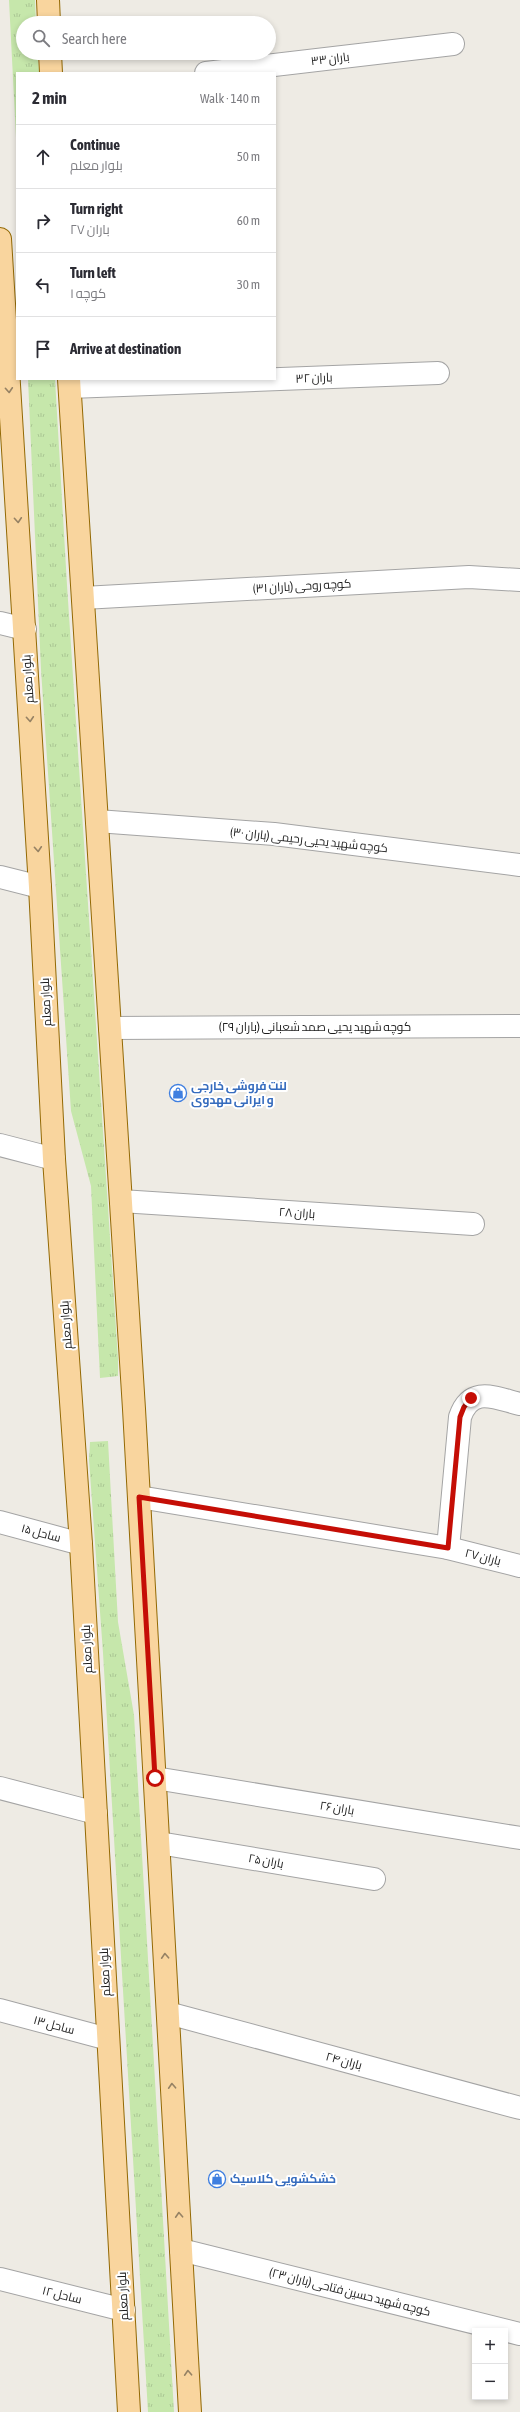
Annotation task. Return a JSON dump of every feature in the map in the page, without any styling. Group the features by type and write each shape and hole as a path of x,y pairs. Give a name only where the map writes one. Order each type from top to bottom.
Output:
{"main road":[{"path":"48,0 48,16"},
{"path":"50,60 51,72"},
{"name":"بلوار معلم","path":"0,239 4,358 24,630 40,887 54,1158 81,1544 130,2412"},
{"path":"70,383 139,1497 190,2412"}],"street":[{"name":"باران ۳۳","path":"215,72 453,44"},
{"name":"باران ۳۲","path":"276,378 438,374"},
{"name":"باران ۳۲","path":"70,383 193,380"},
{"name":"کوچه روحی (باران ۳۱)","path":"83,598 469,577 520,580"},
{"path":"0,623 24,630"},
{"name":"کوچه شهید یحیی رحیمی (باران ۳۰)","path":"97,821 274,834 520,865"},
{"path":"0,877 40,887"},
{"name":"کوچه شهید یحیی صمد شعبانی (باران ۲۹)","path":"110,1028 520,1026"},
{"path":"0,1145 54,1158"},
{"name":"باران ۲۸","path":"121,1201 473,1224"},
{"path":"448,1548 460,1417 464,1407 471,1398 486,1396 520,1404"},
{"name":"باران ۲۷","path":"139,1497 448,1548 520,1566"},
{"name":"ساحل ۱۵","path":"0,1522 81,1544"},
{"name":"باران ۲۶","path":"155,1778 520,1838"},
{"path":"0,1788 96,1813"},
{"name":"باران ۲۵","path":"159,1843 374,1879"},
{"name":"ساحل ۱۳","path":"0,2010 108,2039"},
{"name":"باران ۲۴","path":"168,2013 520,2108"},
{"name":"کوچه شهید حسین فتاحی (باران ۲۳)","path":"181,2250 520,2334"},
{"name":"ساحل ۱۲","path":"0,2279 124,2310"}],"green space":[{"path":"9,0 35,0 36,16 16,16 16,60 38,60 39,72 16,72 16,137"},
{"path":"28,380 55,380 67,585 118,1359 118,1376 100,1378 91,1186 71,1111 41,670"},
{"path":"108,1441 118,1622 134,1715 174,2412 148,2412 103,1653 89,1460 90,1442"}],"place":[{"name":"لنت فروشی خارجی و ایرانی مهدوی","path":"178,1093"},
{"name":"خشکشویی کلاسیک","path":"217,2179"}],"route":[{"path":"155,1778 139,1497 448,1548 460,1417 464,1407 471,1398"}]}
